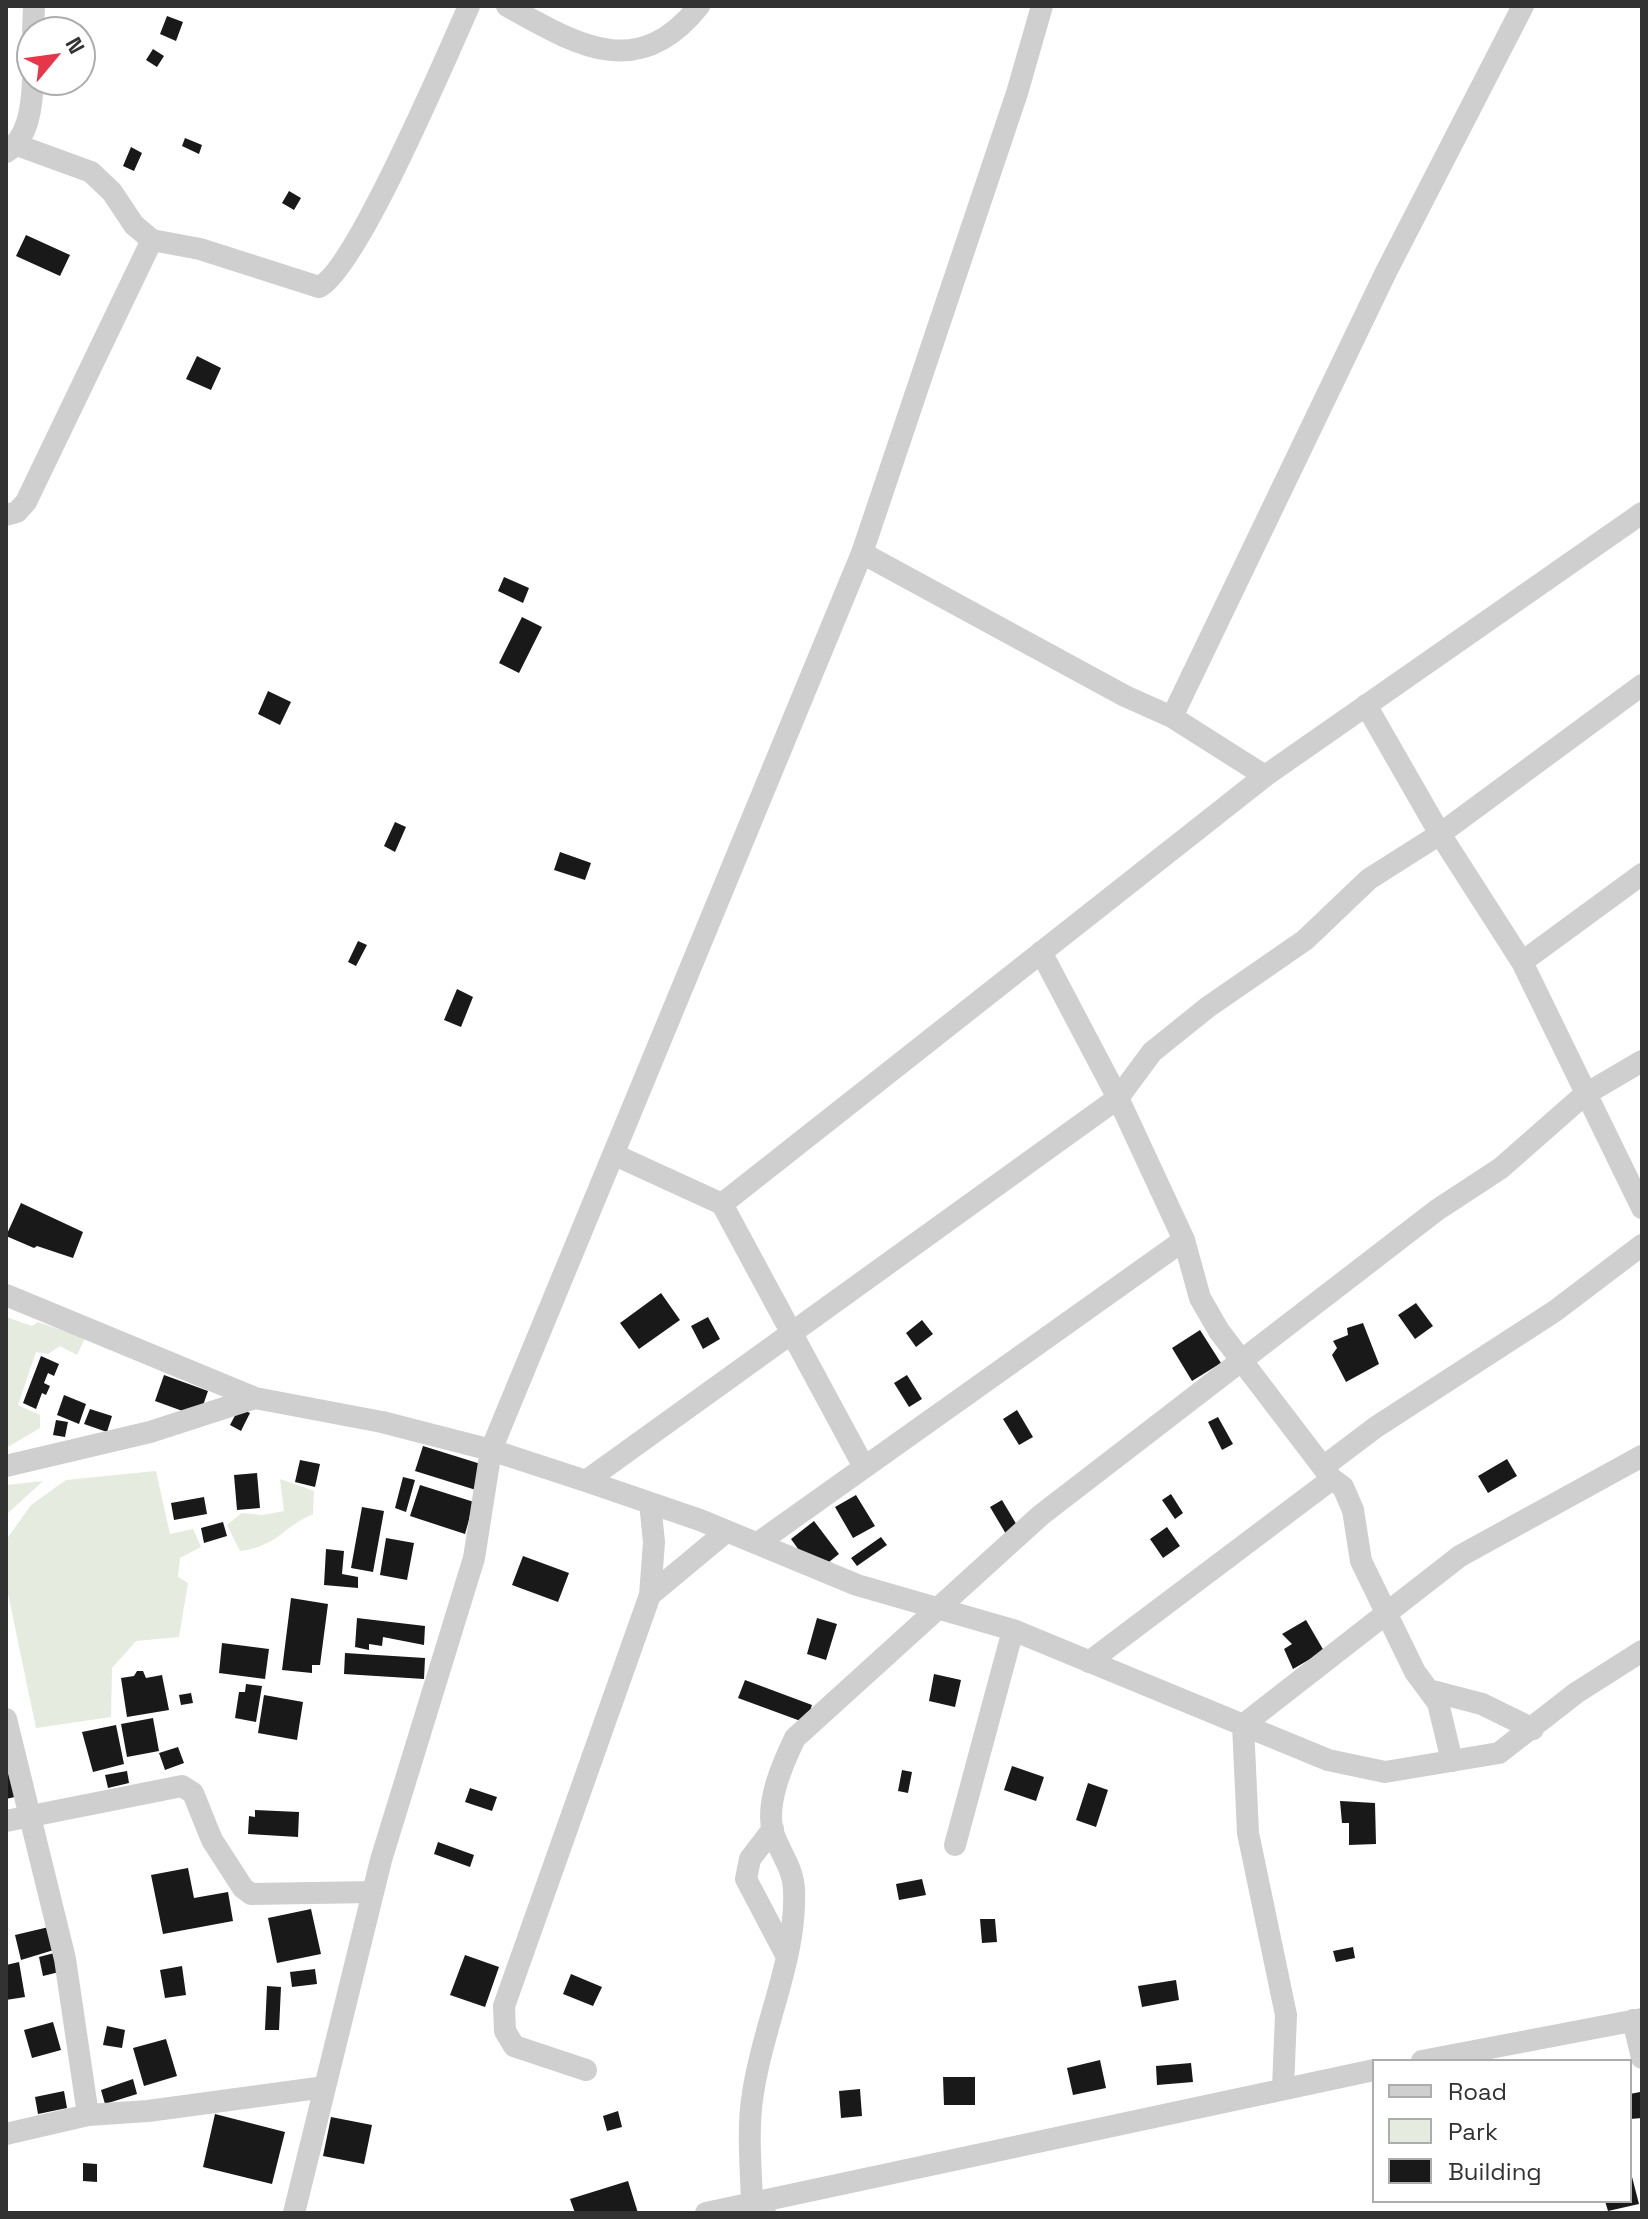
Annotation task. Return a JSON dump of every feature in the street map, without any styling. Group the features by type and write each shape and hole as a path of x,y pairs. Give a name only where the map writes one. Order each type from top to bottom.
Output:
{"street":[{"path":"31,96 27,123 11,148 91,172 112,192 134,225 152,240 200,249 319,287 332,281 346,260 407,140 469,6"},
{"path":"507,6 562,37 632,53 658,42 687,21 699,6"},
{"path":"294,2213 373,1892 474,1558 491,1450 862,553 1017,93 1042,6"},
{"path":"1172,717 1386,272 1523,6"},
{"path":"6,515 17,512 26,502 152,240"},
{"path":"722,1204 1265,776 1642,513"},
{"path":"862,553 1125,696 1172,717 1265,776"},
{"path":"586,1481 1118,1098 1152,1052 1208,1007 1305,940 1369,879 1440,834 1642,685"},
{"path":"1366,705 1440,834 1522,962 1584,1095 1642,1208"},
{"path":"1522,962 1642,874"},
{"path":"1041,952 1118,1098 1184,1240 1200,1298 1240,1359 1327,1473 1343,1487 1353,1510 1361,1561 1415,1672 1432,1691 1448,1734 1452,1761"},
{"path":"758,2208 753,2093 794,1923 791,1867 773,1829 773,1806 785,1759 795,1738 1041,1515 1437,1210 1501,1168 1584,1095 1642,1061"},
{"path":"615,1155 722,1204 864,1467"},
{"path":"758,1543 1184,1240"},
{"path":"1089,1662 1327,1473 1376,1427 1555,1311 1642,1245"},
{"path":"6,1295 255,1398 382,1422 491,1450 727,1531 857,1585 1013,1630 1328,1760 1385,1772 1499,1753 1576,1693 1642,1651"},
{"path":"6,1484 16,1464 150,1432 255,1398"},
{"path":"1243,1725 1460,1556 1642,1458"},
{"path":"586,2070 514,2046 505,2031 504,2006 650,1595 654,1542 650,1503"},
{"path":"650,1595 727,1531"},
{"path":"955,1845 1013,1630"},
{"path":"1432,1691 1482,1704 1533,1729"},
{"path":"6,1719 17,1819 65,1959 88,2115"},
{"path":"1243,1725 1248,1833 1265,1929 1285,2006 1283,2088"},
{"path":"17,1819 182,1786 193,1793 212,1840 243,1888 251,1894 373,1892"},
{"path":"773,1829 750,1859 746,1879 787,1957"},
{"path":"1433,2059 1638,2020 1642,2058"},
{"path":"706,2213 758,2208 1372,2070"},
{"path":"6,2134 88,2115 148,2111 325,2087"}],"green space":[{"path":"6,1317 32,1326 38,1322 85,1338 77,1355 60,1346 48,1354 36,1352 18,1405 40,1415 40,1428 6,1448"},
{"path":"156,1471 170,1534 193,1529 201,1547 180,1558 178,1577 188,1583 179,1637 136,1641 112,1668 111,1717 36,1728 6,1584 6,1540 31,1505 66,1480"},
{"path":"280,1479 314,1491 313,1514 271,1541 240,1551 227,1525 242,1513 262,1515 284,1511"},
{"path":"43,1481 6,1515 6,1485"}],"building":[{"path":"167,16 183,22 176,41 160,34"},
{"path":"153,49 164,56 157,67 146,60"},
{"path":"185,138 202,145 199,154 182,146"},
{"path":"131,147 142,153 134,171 123,166"},
{"path":"289,191 301,198 294,210 282,203"},
{"path":"26,235 70,255 60,276 16,256"},
{"path":"197,356 221,368 211,390 186,379"},
{"path":"504,577 529,588 523,603 498,591"},
{"path":"522,617 542,627 519,673 499,663"},
{"path":"268,691 291,702 280,725 258,714"},
{"path":"395,822 406,827 395,852 384,846"},
{"path":"560,852 591,863 585,880 554,870"},
{"path":"358,941 367,945 356,966 348,962"},
{"path":"457,989 473,997 461,1027 444,1020"},
{"path":"21,1203 83,1232 73,1258 37,1246 34,1248 6,1236"},
{"path":"661,1293 680,1320 639,1349 620,1323"},
{"path":"1416,1303 1433,1326 1415,1339 1398,1315"},
{"path":"708,1317 720,1339 703,1349 691,1326"},
{"path":"922,1320 933,1334 916,1347 906,1333"},
{"path":"1363,1323 1379,1364 1346,1382 1332,1355 1337,1348 1333,1341 1348,1335 1347,1328"},
{"path":"1200,1330 1221,1363 1192,1381 1172,1348"},
{"path":"41,1356 59,1364 54,1376 48,1373 44,1383 50,1386 46,1395 42,1393 36,1409 23,1403"},
{"path":"164,1375 208,1391 199,1417 155,1401"},
{"path":"907,1375 922,1399 909,1407 894,1383"},
{"path":"64,1395 86,1404 79,1424 57,1415"},
{"path":"239,1408 250,1413 241,1431 230,1425"},
{"path":"90,1409 112,1416 107,1432 84,1424"},
{"path":"1017,1410 1033,1437 1019,1445 1003,1419"},
{"path":"1218,1417 1233,1444 1222,1450 1208,1422"},
{"path":"56,1420 68,1422 65,1437 53,1435"},
{"path":"423,1446 484,1465 476,1490 415,1471"},
{"path":"1507,1459 1517,1476 1488,1493 1478,1476"},
{"path":"300,1460 320,1464 315,1487 295,1482"},
{"path":"257,1473 260,1508 237,1510 234,1475"},
{"path":"403,1477 415,1480 406,1512 395,1508"},
{"path":"420,1485 474,1502 465,1534 410,1516"},
{"path":"1171,1494 1183,1513 1175,1519 1162,1500"},
{"path":"856,1495 875,1526 853,1538 835,1507"},
{"path":"204,1497 207,1514 174,1520 171,1503"},
{"path":"1002,1500 1018,1527 1006,1534 990,1507"},
{"path":"362,1507 384,1511 373,1572 351,1568"},
{"path":"814,1521 839,1554 829,1562 801,1553 791,1539"},
{"path":"223,1522 227,1536 204,1543 201,1528"},
{"path":"1167,1527 1180,1546 1163,1558 1150,1539"},
{"path":"881,1537 887,1545 857,1566 851,1558"},
{"path":"386,1538 414,1543 407,1580 380,1575"},
{"path":"326,1549 344,1551 342,1574 358,1577 358,1588 324,1585"},
{"path":"523,1556 569,1573 558,1602 512,1585"},
{"path":"291,1598 328,1604 320,1665 312,1665 312,1673 282,1670"},
{"path":"357,1618 425,1626 424,1645 383,1637 382,1646 369,1644 369,1650 355,1647"},
{"path":"817,1618 837,1624 826,1660 807,1654"},
{"path":"1306,1620 1324,1651 1293,1669 1284,1649 1292,1644 1282,1634"},
{"path":"222,1643 269,1649 265,1679 219,1673"},
{"path":"345,1653 425,1658 424,1679 344,1674"},
{"path":"137,1671 143,1671 146,1678 162,1675 169,1710 127,1717 121,1678 134,1676"},
{"path":"934,1674 961,1680 955,1707 929,1701"},
{"path":"745,1680 812,1705 806,1723 738,1698"},
{"path":"246,1684 262,1686 256,1722 235,1718 239,1692 245,1692"},
{"path":"191,1693 193,1703 181,1705 179,1695"},
{"path":"264,1695 303,1702 297,1740 258,1733"},
{"path":"153,1718 159,1751 127,1757 121,1724"},
{"path":"116,1725 124,1764 93,1772 82,1732"},
{"path":"178,1747 184,1763 165,1770 159,1753"},
{"path":"6,1763 19,1796 6,1799"},
{"path":"1012,1766 1044,1777 1036,1801 1004,1790"},
{"path":"902,1770 912,1772 908,1793 898,1791"},
{"path":"127,1771 129,1783 108,1788 105,1775"},
{"path":"1088,1783 1108,1790 1096,1827 1076,1820"},
{"path":"470,1788 497,1797 492,1811 465,1802"},
{"path":"1340,1801 1375,1803 1376,1844 1349,1845 1349,1823 1342,1823"},
{"path":"255,1810 299,1812 298,1837 248,1834 249,1816 255,1817"},
{"path":"438,1842 474,1855 470,1867 434,1854"},
{"path":"188,1868 194,1898 228,1892 233,1921 163,1934 151,1875"},
{"path":"922,1879 926,1895 899,1900 896,1884"},
{"path":"311,1909 321,1954 277,1963 268,1918"},
{"path":"980,1919 995,1919 997,1942 982,1943"},
{"path":"53,1926 57,1949 21,1960 15,1935"},
{"path":"1353,1947 1355,1958 1336,1962 1333,1951"},
{"path":"58,1952 63,1971 43,1976 39,1957"},
{"path":"465,1955 499,1967 485,2007 450,1995"},
{"path":"19,1962 25,1997 6,2000 6,1965"},
{"path":"182,1966 186,1995 165,1998 160,1970"},
{"path":"315,1969 317,1984 292,1987 290,1972"},
{"path":"571,1974 602,1987 593,2006 563,1994"},
{"path":"1176,1980 1179,2000 1142,2007 1138,1986"},
{"path":"267,1986 281,1987 279,2030 265,2030"},
{"path":"53,2022 61,2050 32,2058 24,2030"},
{"path":"107,2026 125,2030 122,2048 103,2045"},
{"path":"166,2039 177,2076 144,2086 133,2048"},
{"path":"1100,2060 1106,2088 1073,2095 1067,2068"},
{"path":"1191,2063 1193,2082 1157,2085 1156,2066"},
{"path":"943,2077 975,2077 975,2105 944,2105"},
{"path":"133,2079 137,2094 105,2104 101,2090"},
{"path":"860,2089 862,2116 841,2118 839,2091"},
{"path":"64,2091 67,2108 38,2114 35,2097"},
{"path":"1640,2092 1642,2118 1632,2119 1632,2094"},
{"path":"618,2111 622,2127 607,2131 603,2116"},
{"path":"215,2114 285,2132 272,2184 203,2167"},
{"path":"331,2117 372,2125 364,2164 323,2156"},
{"path":"83,2163 97,2164 97,2182 83,2181"},
{"path":"1632,2177 1639,2204 1608,2211 1606,2203 1632,2203"},
{"path":"628,2181 638,2213 575,2213 570,2199"}]}
